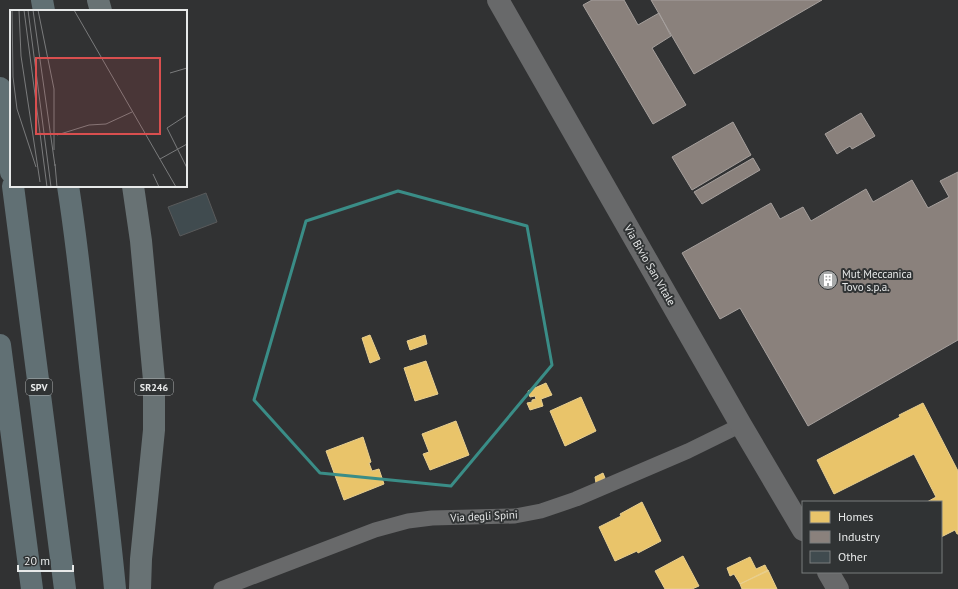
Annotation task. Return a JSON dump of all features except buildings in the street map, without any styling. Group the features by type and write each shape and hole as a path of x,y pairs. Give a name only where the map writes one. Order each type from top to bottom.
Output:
{"highway":[{"path":"42,0 44,10"},
{"path":"0,88 10,164"},
{"name":"SPV","path":"13,187 65,589"},
{"path":"68,187 82,285 115,589"},
{"path":"0,345 32,589"}],"main road":[{"path":"98,0 101,10"},
{"name":"Via Bivio San Vitale","path":"498,0 741,425 802,528"},
{"name":"SR246","path":"133,187 141,241 154,380 154,430 141,559 140,589"},
{"path":"829,573 838,589"}],"street":[{"name":"Via degli Spini","path":"221,589 375,530 402,523 432,518 515,516 541,511 576,499 688,451 741,425"}],"highlighted area":[{"path":"398,191 527,226 552,365 451,486 320,473 254,400 306,221"}],"place":[{"name":"Mut Meccanica Tovo s.p.a.","path":"828,280"}]}
